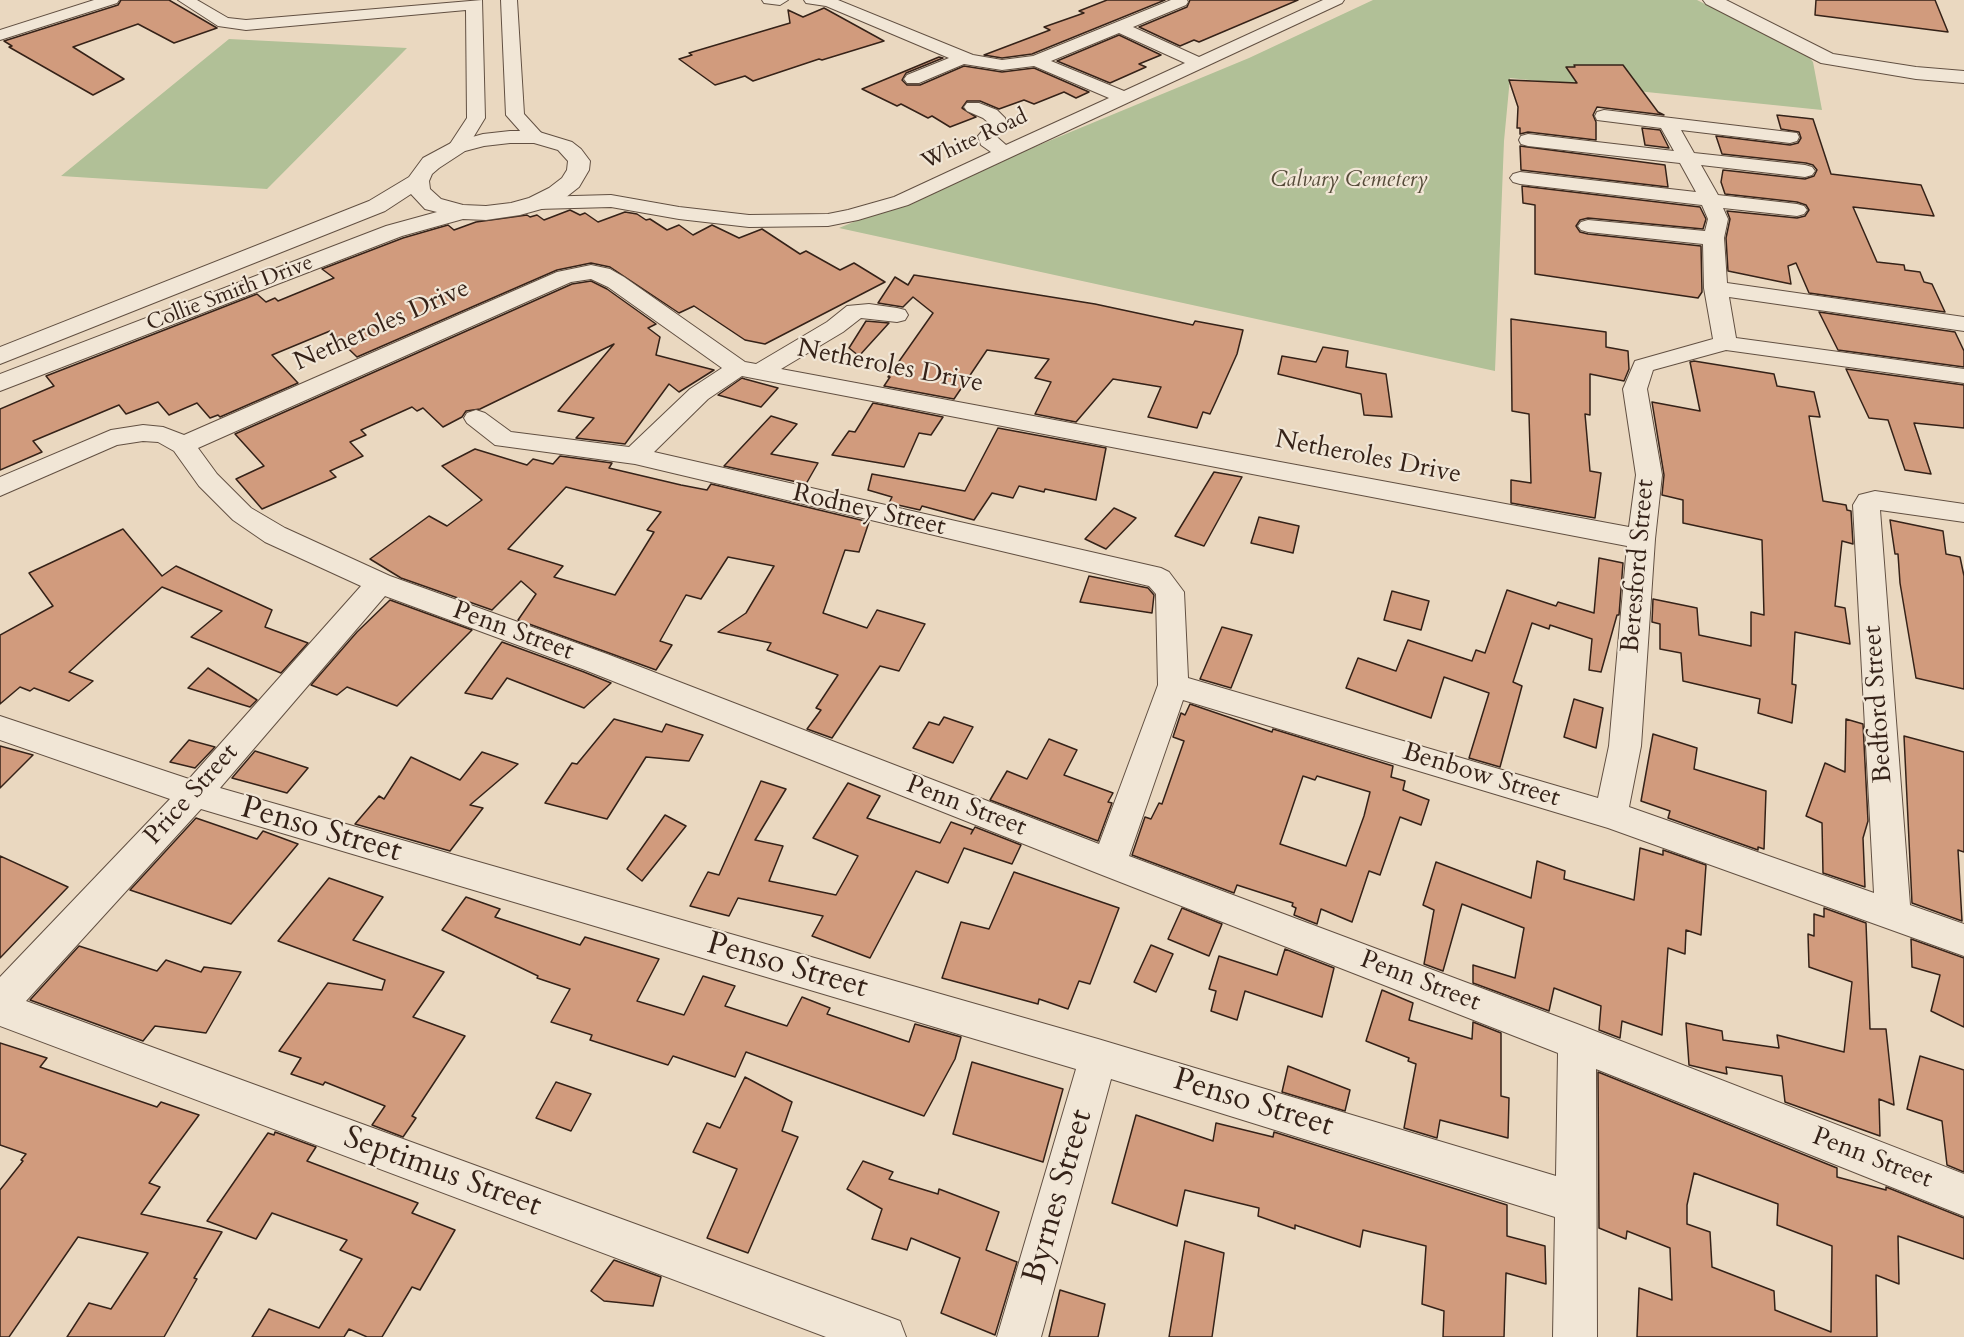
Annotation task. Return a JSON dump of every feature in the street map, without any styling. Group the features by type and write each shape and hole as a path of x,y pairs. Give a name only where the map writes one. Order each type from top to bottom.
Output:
{"street":[{"path":"0,35 111,0"},
{"path":"186,0 224,23 246,24 335,17 382,6 474,2 476,118 458,147"},
{"path":"335,17 339,0"},
{"path":"509,0 515,114 536,137"},
{"path":"770,0 780,0"},
{"path":"812,0 829,2 964,58 1002,65 1036,61 1180,2"},
{"name":"White Road","path":"537,203 611,201 679,213 749,221 828,220 851,216 901,201 1336,0"},
{"path":"1712,0 1828,59 1916,73 1964,77"},
{"path":"1119,27 1199,63"},
{"path":"913,79 964,58"},
{"path":"1036,61 1124,98"},
{"path":"973,107 990,114 998,122 998,125 987,136 988,141 1005,153"},
{"path":"1604,117 1790,136"},
{"path":"1668,124 1688,158 1718,219 1714,238 1715,288 1725,343 1964,376"},
{"name":"Collie Smith Drive","path":"0,356 377,206 418,181 430,163 458,147 492,139 536,137 565,146 574,153 579,161 578,170"},
{"path":"1528,140 1805,171"},
{"path":"418,181 419,189 424,197 433,204 462,212 486,213 512,210 557,194 571,182 578,170"},
{"name":"White Road","path":"578,170 596,191 611,201"},
{"path":"1520,178 1797,210"},
{"name":"Collie Smith Drive","path":"0,383 394,231 462,212"},
{"path":"1588,226 1632,232 1714,238"},
{"name":"Netheroles Drive","path":"183,444 565,277 591,272 602,274 616,282 750,370 1641,539"},
{"path":"1715,288 1964,324"},
{"path":"635,456 699,394 827,332 855,311 869,310 897,315"},
{"name":"Beresford Street","path":"1611,815 1625,746 1641,539 1649,475 1635,389 1643,366 1725,343"},
{"name":"Rodney Street","path":"476,418 504,439 635,456 1150,575 1159,579 1170,592 1173,685"},
{"path":"0,487 111,438 143,433 163,435 183,444"},
{"name":"Penn Street","path":"183,444 208,480 242,514 275,535 380,583 596,662 1109,863 1577,1042 1620,1061 1964,1195"},
{"name":"Bedford Street","path":"1893,915 1866,505 1868,501 1875,500 1964,513"},
{"name":"Price Street","path":"0,1003 195,794 380,583"},
{"path":"1109,863 1173,685"},
{"name":"Benbow Street","path":"1173,685 1611,815 1964,940"},
{"name":"Penso Street","path":"0,728 195,794 1098,1057 1576,1203"},
{"name":"Septimus Street","path":"0,1009 884,1337"},
{"path":"1575,1337 1577,1042"},
{"name":"Byrnes Street","path":"1019,1337 1098,1057"}],"green space":[{"name":"Calvary Cemetery","path":"1373,0 1697,0 1807,55 1813,62 1822,110 1510,78 1504,141 1495,371 839,228 1249,58"},
{"path":"229,39 407,48 267,189 61,176"}],"building":[{"path":"121,0 169,0 217,28 174,43 138,24 73,47 124,79 93,95 9,47 12,46 4,41 118,5"},
{"path":"1107,0 1165,0 1032,54 1002,58 984,55 1050,30 1044,27 1084,13 1079,11"},
{"path":"1190,0 1298,0 1199,42 1194,40 1180,46 1139,27 1187,7"},
{"path":"1816,0 1935,0 1948,32 1815,15"},
{"path":"824,8 884,41 753,81 745,76 715,85 679,59 692,55 689,53 790,23 788,10 803,17"},
{"path":"1119,35 1161,55 1139,64 1146,67 1110,83 1057,61"},
{"path":"939,57 943,58 906,73 902,80 907,85 920,85 964,66 1002,72 1034,68 1089,92 1076,98 1064,92 1034,104 1024,100 999,109 980,101 967,101 962,108 976,117 950,127 932,116 928,118 901,104 897,106 862,89"},
{"path":"1574,65 1623,65 1658,112 1664,115 1597,107 1593,115 1596,122 1596,140 1528,132 1520,134 1520,128 1517,128 1518,107 1509,80 1577,83 1566,67 1575,67"},
{"path":"1777,115 1813,119 1831,174 1921,185 1934,216 1853,207 1877,262 1904,265 1905,270 1920,272 1924,282 1932,284 1945,312 1809,293 1796,263 1788,266 1791,284 1728,271 1726,238 1730,219 1727,211 1797,218 1805,216 1809,210 1806,205 1797,202 1725,194 1721,182 1723,170 1805,179 1814,176 1817,170 1813,165 1806,163 1722,154 1716,136 1790,145 1798,143 1801,138 1799,132 1781,129"},
{"path":"1642,128 1660,130 1669,148 1645,145"},
{"path":"1520,146 1665,165 1668,187 1521,170"},
{"path":"1522,186 1700,207 1706,219 1703,229 1588,218 1580,220 1576,226 1580,232 1588,234 1701,246 1702,292 1698,298 1535,274 1535,205 1523,203"},
{"path":"570,210 580,215 585,213 598,222 625,212 637,214 667,230 679,225 693,235 712,225 739,238 762,229 800,254 806,251 840,270 854,263 885,282 765,344 745,340 694,306 679,313 610,267 591,263 557,270 357,357 330,331 272,355 298,383 220,417 218,415 210,418 197,403 169,415 158,402 126,414 119,405 33,441 42,452 0,470 0,409 54,386 46,376 257,294 266,302 275,298 278,301 334,278 322,269 403,238 448,225 454,230 476,222 527,215 530,217 537,215 544,220"},
{"path":"914,275 1095,304 1193,325 1195,321 1243,330 1237,354 1210,414 1203,412 1197,428 1148,417 1161,387 1113,379 1076,422 1035,414 1051,382 1035,378 1049,359 987,350 954,399 884,386 933,313 913,297 903,307 878,303 895,277 908,285"},
{"path":"591,281 607,289 656,324 648,328 660,337 656,355 714,370 679,392 669,384 625,444 576,438 594,418 558,411 614,344 480,409 466,411 462,417 443,427 423,408 417,411 412,407 361,430 366,435 350,442 363,456 330,471 336,477 262,509 236,479 264,466 235,434 572,284"},
{"path":"1819,312 1955,332 1964,351 1964,367 1838,350"},
{"path":"1511,319 1606,332 1606,347 1628,351 1629,369 1624,381 1590,374 1590,415 1585,414 1590,471 1601,473 1595,518 1511,503 1511,480 1531,483 1529,414 1512,411"},
{"path":"866,321 889,323 859,356 849,348"},
{"path":"1323,347 1348,351 1346,367 1386,374 1392,417 1364,415 1361,394 1278,374 1282,356 1316,362"},
{"path":"1690,362 1774,374 1777,386 1814,392 1820,417 1809,416 1823,501 1846,505 1847,510 1851,511 1853,544 1842,541 1835,606 1845,608 1850,644 1795,632 1792,684 1796,685 1792,723 1758,713 1760,699 1683,681 1681,653 1660,649 1660,624 1652,622 1653,599 1697,608 1699,635 1751,646 1751,612 1764,615 1762,540 1683,523 1683,500 1662,495 1664,475 1652,402 1700,411"},
{"path":"1846,369 1964,385 1964,428 1914,423 1931,474 1905,470 1888,420 1869,418"},
{"path":"742,378 778,388 761,407 718,395"},
{"path":"873,403 943,417 931,435 919,433 904,467 832,455 849,431 855,432"},
{"path":"771,416 797,424 771,454 818,463 806,484 724,466"},
{"path":"998,428 1106,448 1096,500 1019,486 1013,498 992,493 974,520 922,506 920,510 889,503 892,497 868,490 872,474 965,491"},
{"path":"475,449 527,465 533,459 553,464 560,456 612,463 609,468 707,490 711,484 869,522 859,552 845,550 823,613 867,628 877,610 925,624 899,671 880,666 832,738 807,729 821,710 816,708 838,675 767,650 771,643 718,632 746,613 774,566 728,557 701,599 686,595 660,641 672,645 656,670 518,620 536,594 521,581 492,610 401,578 370,559 429,516 447,526 482,500 442,466","holes":["566,487 661,512 647,530 654,532 615,595 554,577 563,566 508,549"]},
{"path":"1214,472 1242,477 1204,546 1175,536"},
{"path":"1114,508 1136,518 1106,549 1085,539"},
{"path":"1259,517 1299,526 1293,553 1251,543"},
{"path":"1890,520 1943,531 1946,554 1960,557 1964,576 1964,689 1916,678 1900,583 1898,554 1895,554"},
{"path":"123,529 162,576 176,566 272,610 265,627 308,643 281,673 191,637 222,611 162,587 69,672 93,681 69,701 34,688 30,691 20,687 0,704 0,635 53,606 29,573"},
{"path":"1599,558 1623,563 1619,615 1617,615 1601,672 1589,670 1592,639 1550,625 1549,629 1532,623 1513,682 1522,686 1500,767 1469,758 1489,693 1444,677 1431,718 1346,688 1358,658 1396,671 1408,640 1472,661 1476,650 1485,653 1507,590 1556,606 1558,602 1594,613"},
{"path":"1089,576 1148,588 1154,595 1152,613 1080,602"},
{"path":"1392,591 1429,601 1421,630 1384,620"},
{"path":"390,600 472,630 397,706 347,687 337,695 311,685 357,632"},
{"path":"1222,627 1252,635 1231,688 1200,679"},
{"path":"502,642 611,683 584,708 507,678 492,699 465,693"},
{"path":"208,668 257,700 250,707 188,688"},
{"path":"1574,699 1603,708 1596,748 1564,737"},
{"path":"1190,704 1272,732 1273,729 1393,766 1391,777 1405,781 1403,790 1429,800 1421,825 1400,817 1380,875 1369,871 1352,922 1321,909 1317,924 1294,915 1296,908 1292,906 1293,903 1237,885 1234,893 1132,855 1145,817 1151,819 1159,803 1162,804 1184,741 1173,737 1181,713 1185,715","holes":["1303,776 1315,780 1317,776 1370,792 1346,866 1280,844"]},
{"path":"944,717 973,727 953,763 913,748 929,722 939,725"},
{"path":"614,719 662,732 666,724 703,735 689,761 646,757 607,819 545,803 572,763 577,764"},
{"path":"1846,719 1863,724 1868,821 1863,838 1865,887 1823,873 1822,823 1806,816 1825,763 1845,772"},
{"path":"1653,734 1697,748 1694,769 1766,791 1764,849 1758,847 1758,850 1668,818 1670,811 1641,801"},
{"path":"1904,736 1964,752 1964,852 1958,850 1962,921 1912,903"},
{"path":"1049,739 1077,750 1064,775 1113,793 1108,802 1112,803 1098,841 990,800 1007,771 1027,779"},
{"path":"189,740 215,747 195,768 170,762"},
{"path":"0,746 33,755 0,788"},
{"path":"255,751 308,768 287,793 232,778"},
{"path":"482,752 518,764 470,805 483,808 450,851 355,824 379,796 384,799 411,757 460,780"},
{"path":"761,781 786,789 755,840 783,846 769,881 836,895 858,856 813,838 848,783 880,796 867,818 940,843 951,822 973,830 971,834 975,827 1021,845 1012,864 964,848 948,883 916,871 870,958 812,936 823,916 738,898 729,916 690,906 708,872 719,875"},
{"path":"665,815 686,826 642,881 627,869"},
{"path":"196,818 257,839 263,831 298,844 231,924 130,890"},
{"path":"1640,848 1663,855 1663,850 1706,865 1701,935 1686,930 1685,954 1668,948 1662,1035 1622,1021 1620,1038 1599,1030 1601,1006 1554,988 1549,1011 1473,983 1473,965 1515,978 1524,928 1462,904 1443,971 1424,964 1434,910 1423,905 1436,862 1531,898 1537,861 1565,871 1564,879 1634,900"},
{"path":"0,856 68,887 0,958"},
{"path":"1014,872 1119,908 1090,984 1079,981 1068,1009 1039,999 1038,1004 942,978 961,922 989,929"},
{"path":"329,878 383,897 353,940 444,972 413,1017 465,1036 412,1116 416,1118 403,1137 372,1125 385,1106 325,1082 323,1085 291,1074 301,1058 279,1051 328,983 382,990 385,980 278,941"},
{"path":"466,897 500,909 495,917 580,945 585,937 659,959 637,1001 684,1015 703,976 735,986 725,1006 787,1026 802,997 830,1008 827,1014 909,1042 915,1024 961,1037 955,1059 924,1116 746,1052 735,1077 673,1056 668,1065 590,1040 592,1035 551,1022 570,989 537,978 538,976 442,930"},
{"path":"1182,908 1222,924 1209,956 1168,939"},
{"path":"1824,908 1866,923 1870,1029 1886,1029 1894,1105 1879,1099 1880,1136 1785,1102 1782,1076 1726,1067 1727,1074 1689,1065 1686,1023 1722,1031 1723,1040 1779,1048 1777,1035 1844,1052 1852,982 1809,967 1808,934 1814,936 1814,914 1824,917"},
{"path":"1911,939 1964,958 1964,1027 1931,1011 1940,975 1912,967"},
{"path":"1151,945 1173,954 1156,992 1134,982"},
{"path":"79,946 157,971 166,960 201,972 204,967 241,972 206,1033 155,1026 143,1041 30,1000"},
{"path":"1285,949 1334,968 1322,1017 1245,991 1237,1020 1211,1011 1216,991 1209,989 1219,956 1277,975"},
{"path":"1382,990 1413,1003 1409,1020 1472,1039 1473,1022 1501,1033 1501,1096 1509,1098 1508,1138 1440,1120 1437,1138 1404,1128 1416,1064 1408,1061 1409,1058 1366,1041"},
{"path":"0,1043 47,1058 40,1067 157,1107 161,1102 199,1115 149,1183 160,1187 141,1214 222,1232 194,1278 197,1279 164,1337 67,1337 89,1303 111,1309 148,1253 78,1237 9,1337 0,1337 0,1190 26,1154 0,1145"},
{"path":"1920,1056 1964,1070 1964,1172 1947,1165 1942,1121 1907,1109"},
{"path":"972,1062 1063,1089 1043,1162 953,1134"},
{"path":"1288,1066 1350,1090 1345,1111 1282,1092"},
{"path":"1598,1072 1837,1168 1837,1177 1886,1190 1886,1187 1964,1218 1964,1259 1898,1236 1899,1284 1876,1275 1877,1337 1637,1337 1639,1288 1672,1300 1670,1248 1627,1231 1626,1239 1599,1228","holes":["1694,1173 1778,1204 1777,1225 1832,1246 1831,1332 1775,1310 1774,1291 1712,1267 1710,1232 1687,1224 1687,1205"]},
{"path":"745,1077 792,1102 782,1131 798,1137 748,1253 707,1238 737,1169 693,1152 707,1123 720,1128"},
{"path":"556,1082 591,1094 571,1131 536,1118"},
{"path":"1136,1115 1213,1141 1216,1123 1273,1137 1274,1132 1507,1205 1507,1236 1545,1246 1546,1284 1506,1273 1504,1337 1443,1337 1444,1311 1422,1304 1426,1246 1363,1230 1360,1247 1295,1225 1295,1229 1258,1216 1259,1208 1185,1190 1177,1226 1112,1203"},
{"path":"275,1132 316,1147 307,1161 418,1203 412,1213 455,1230 420,1290 412,1287 382,1337 367,1337 349,1329 344,1337 252,1337 269,1309 319,1328 362,1259 340,1250 347,1240 272,1213 256,1239 207,1221 268,1133 274,1135"},
{"path":"863,1161 893,1172 889,1179 938,1194 939,1189 999,1212 986,1250 1017,1262 995,1335 941,1313 960,1258 911,1238 907,1250 872,1239 882,1209 847,1189"},
{"path":"1185,1241 1224,1253 1212,1337 1169,1337"},
{"path":"614,1260 661,1277 653,1306 604,1301 591,1291"},
{"path":"1060,1290 1105,1304 1098,1337 1049,1337"}]}
